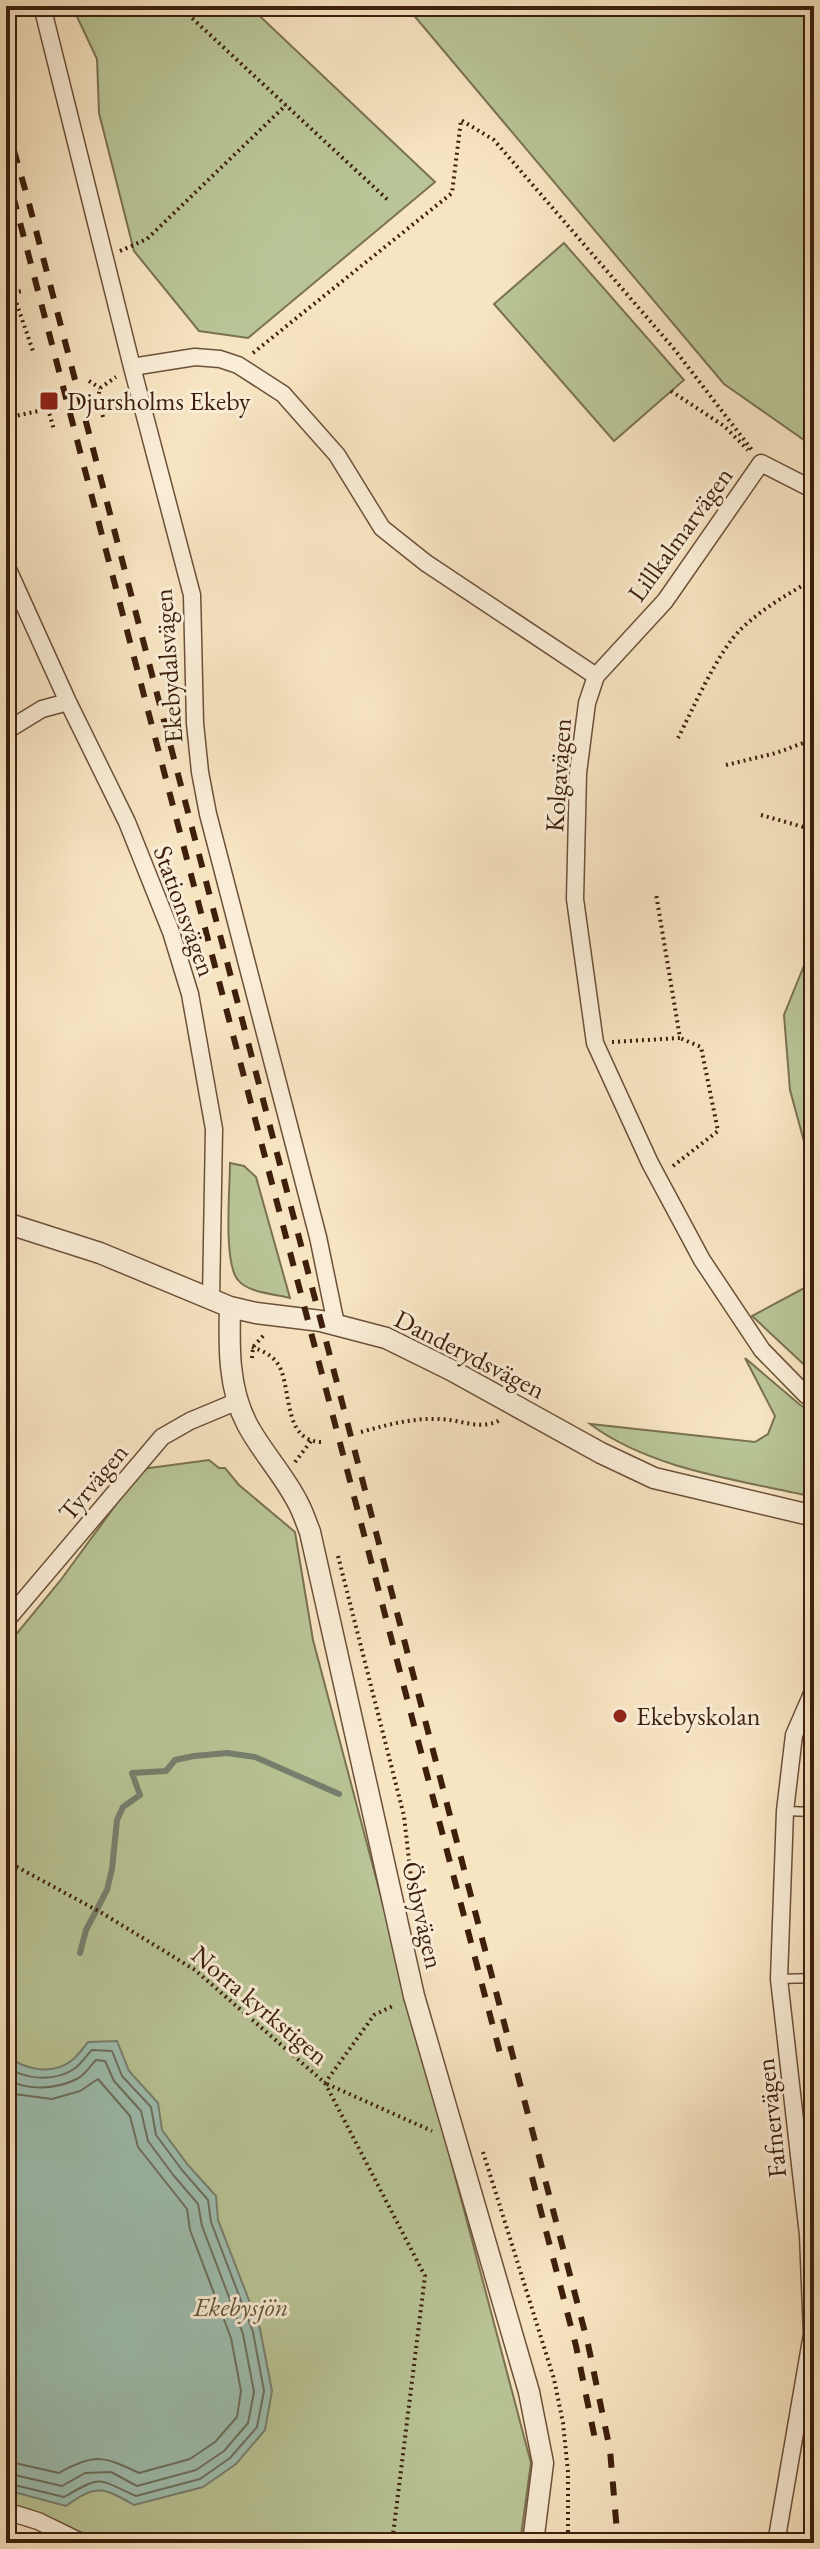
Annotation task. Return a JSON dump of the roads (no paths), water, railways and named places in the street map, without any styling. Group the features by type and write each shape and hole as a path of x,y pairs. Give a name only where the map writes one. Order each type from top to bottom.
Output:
{"street":[{"name":"Ekebydalsvägen","path":"42,6 192,595 195,723 208,814 318,1237 336,1324"},
{"path":"132,367 195,357 220,359 238,365 283,394 337,455 382,528 426,563 596,676"},
{"name":"Lillkalmarvägen","path":"596,676 665,601 761,463 814,490"},
{"name":"Stationsvägen","path":"6,565 127,822 171,932 190,994 214,1129 221,1303"},
{"name":"Kolgavägen","path":"596,676 587,703 578,773 575,899 595,1043 658,1178 702,1260 762,1350 814,1400"},
{"path":"6,731 42,709 68,702"},
{"name":"Danderydsvägen","path":"6,1223 100,1253 221,1303 336,1324 386,1338 654,1478 814,1516"},
{"name":"Ösbyvägen","path":"221,1303 238,1401 247,1423 298,1502 310,1532 414,1996 529,2392 543,2463 533,2543"},
{"name":"Tyrvägen","path":"6,1621 162,1437 190,1421 238,1401"},
{"name":"Fafnervägen","path":"776,2543 813,2334 811,2234 779,1979 785,1811 794,1735 814,1689"},
{"path":"6,2511 38,2521 83,2543"}],"lane":[{"path":"785,1811 814,1812"},
{"path":"779,1979 814,1978"}],"water":[{"name":"Ekebysjön","path":"117,2041 129,2071 158,2103 162,2130 216,2196 218,2220 260,2329 272,2391 265,2430 236,2464 203,2487 134,2505 100,2490 85,2494 66,2506 6,2490 6,2055 29,2067 55,2068 73,2059 88,2042"}],"waterway":[{"path":"80,1953 86,1930 107,1890 117,1820 123,1807 140,1795 132,1773 166,1771 175,1760 227,1753 255,1757 339,1794"}],"railway":[{"path":"6,123 588,2344 610,2450 618,2543"},
{"path":"6,169 501,2057"},
{"path":"532,2177 576,2346 597,2449"}],"place":[{"name":"Djursholms Ekeby","path":"49,401"},
{"name":"Ekebyskolan","path":"620,1716"}]}
